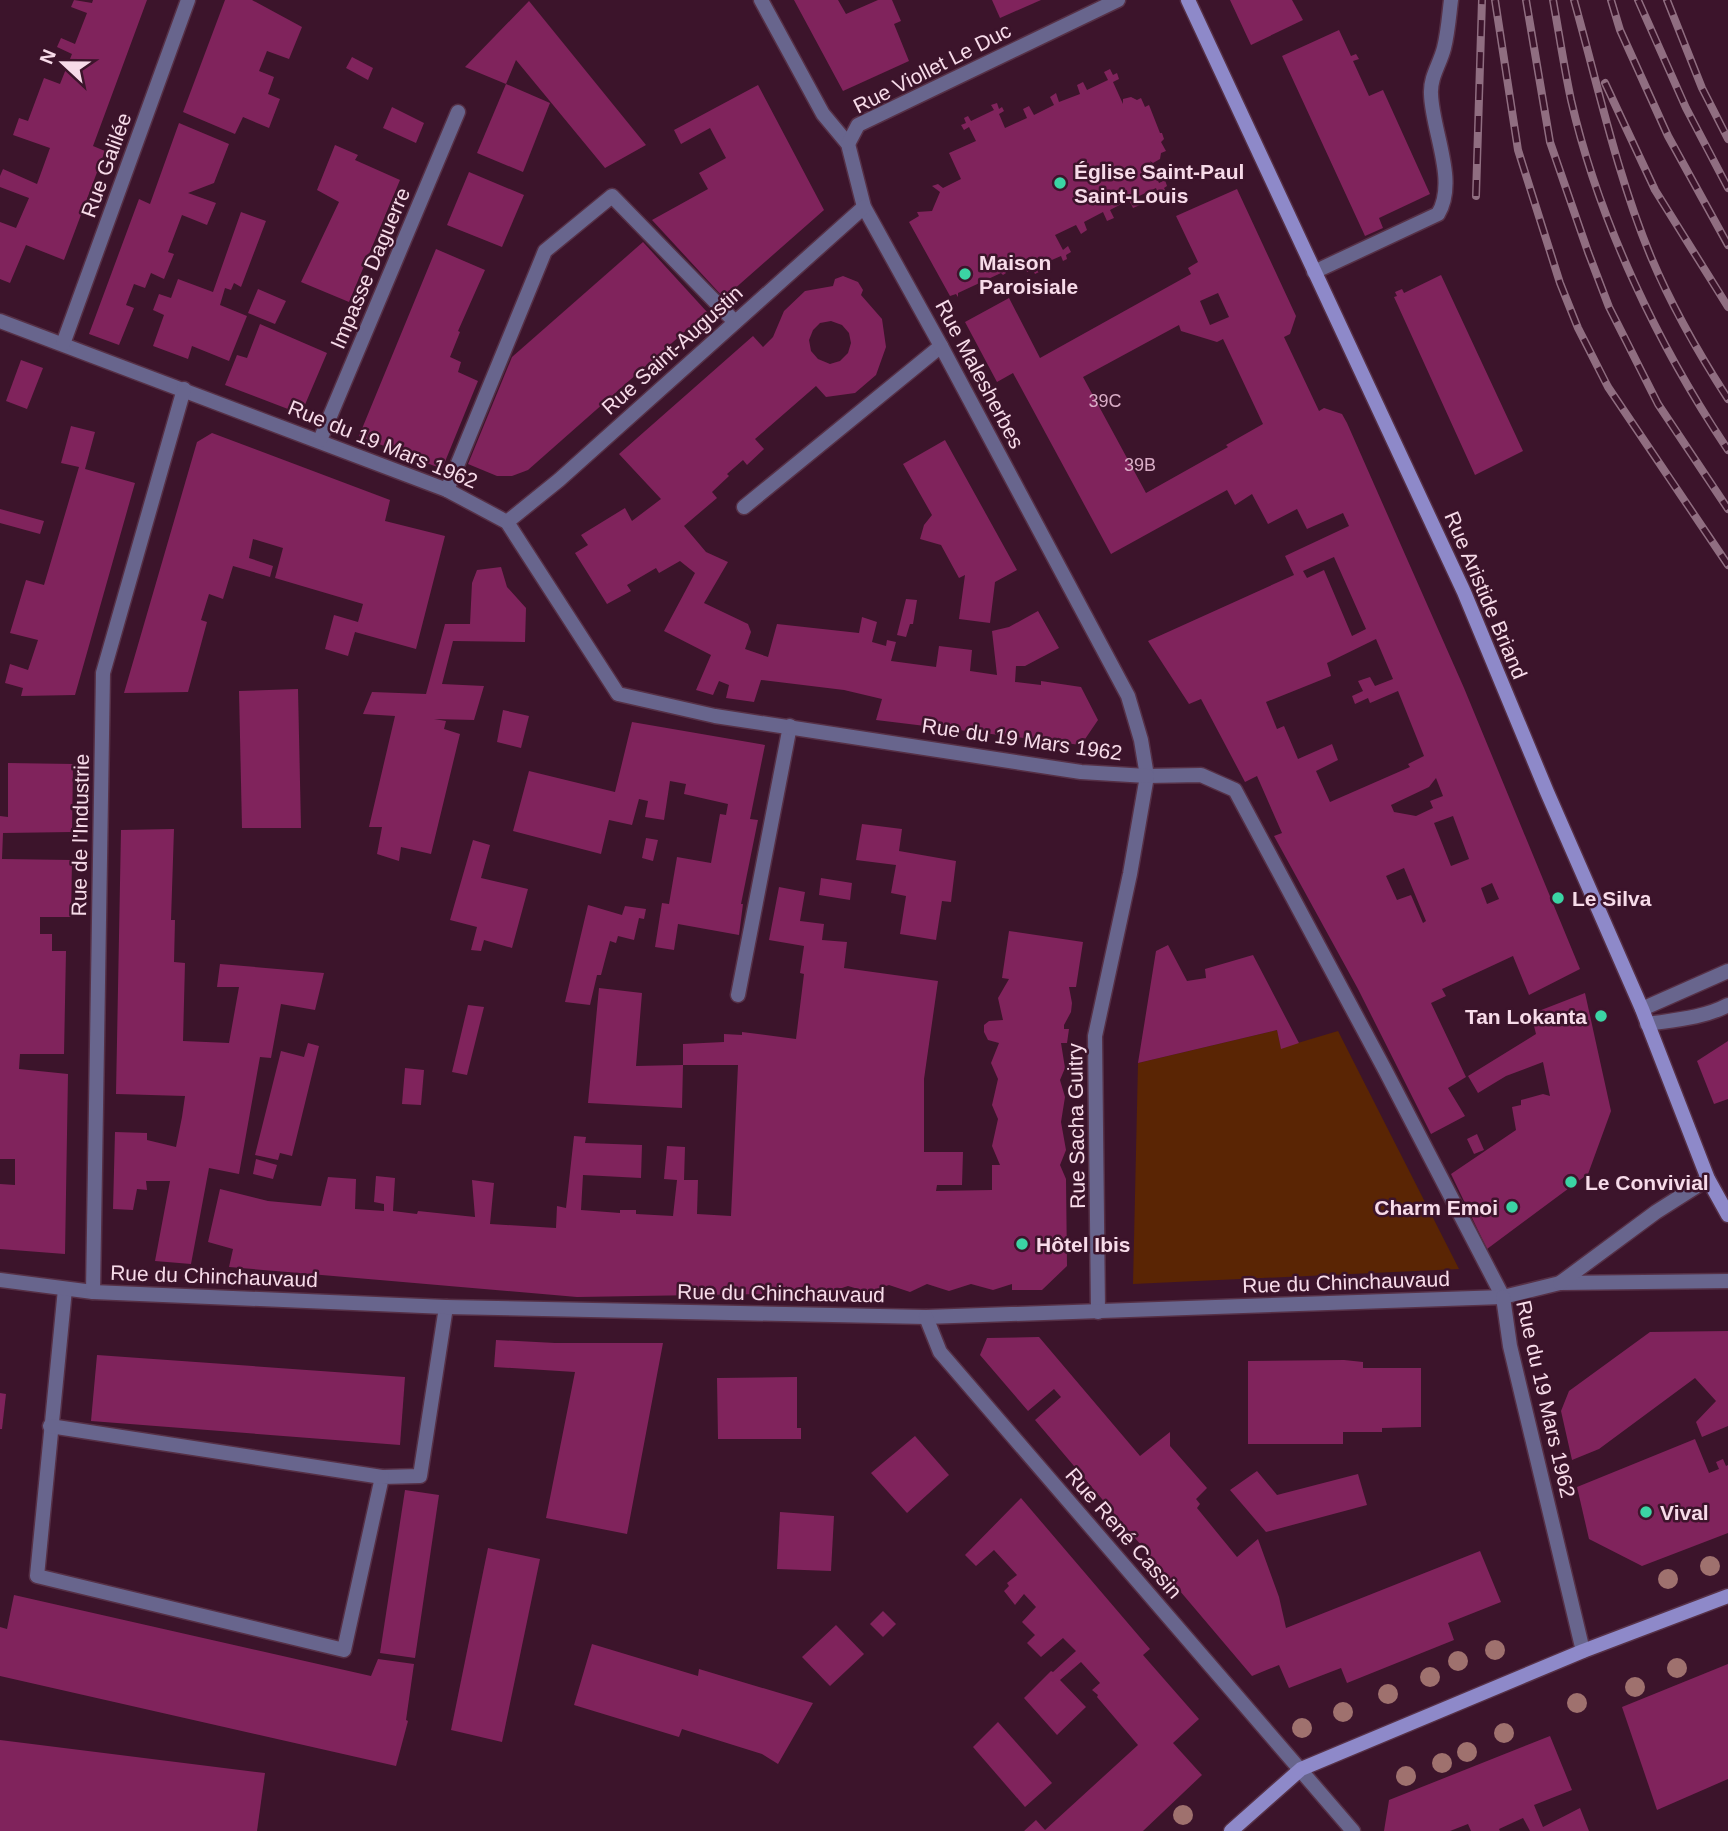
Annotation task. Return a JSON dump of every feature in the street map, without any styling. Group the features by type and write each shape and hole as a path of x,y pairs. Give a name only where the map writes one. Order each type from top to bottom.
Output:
{"street":[{"name":"Rue Galilée","path":"63,344 188,0"},
{"name":"Rue Malesherbes","path":"761,0 823,114 848,144 864,207 1128,695 1141,740 1147,776"},
{"name":"Rue Viollet Le Duc","path":"848,144 858,125 1118,0"},
{"name":"Rue Aristide Briand","path":"1188,0 1464,592 1547,792 1642,1009 1708,1179 1728,1215"},
{"path":"1314,272 1438,215 1445,203 1446,183 1430,90 1444,49 1451,0"},
{"name":"Impasse Daguerre","path":"320,440 458,112"},
{"path":"447,490 545,251 612,196 735,322"},
{"name":"Rue Saint-Augustin","path":"506,522 559,480 864,207"},
{"name":"Rue du 19 Mars 1962","path":"0,321 447,490 506,522 618,694 715,716 1081,772 1147,776 1201,775 1235,790 1503,1297 1510,1346 1583,1651"},
{"path":"744,507 941,346"},
{"name":"Rue de l'Industrie","path":"93,1292 103,673 184,389"},
{"path":"737,995 790,726"},
{"name":"Rue Sacha Guitry","path":"1098,1312 1095,1036 1130,874 1147,776"},
{"path":"1642,1009 1728,971"},
{"path":"1647,1024 1692,1017 1728,1005"},
{"name":"Rue du Chinchauvaud","path":"1560,1283 1656,1212 1708,1179"},
{"name":"Rue du Chinchauvaud","path":"0,1280 93,1292 446,1307 926,1317 1503,1297 1560,1283 1728,1281"},
{"path":"65,1289 37,1576 344,1650 382,1477"},
{"path":"50,1426 382,1477 420,1476 446,1307"},
{"name":"Rue René Cassin","path":"926,1317 940,1352 1353,1831"},
{"path":"1231,1831 1301,1769 1583,1651 1728,1596"}],"shaded area":[{"path":"1277,1030 1281,1048 1338,1031 1459,1269 1133,1284 1138,1063"}],"building":[{"path":"74,0 92,3 93,0 147,0 93,146 105,151 64,260 26,245 10,283 0,279 0,222 16,228 29,198 0,187 0,176 3,169 37,184 50,148 13,135 19,118 28,121 44,78 60,84 72,54 57,47 61,38 75,44 87,13 71,7"},
{"path":"225,0 252,0 302,27 289,59 267,51 259,71 274,77 268,94 280,99 269,128 243,117 235,134 183,112"},
{"path":"794,0 838,0 846,14 878,0 892,0 901,21 894,24 909,61 843,91"},
{"path":"992,0 1041,0 1000,18"},
{"path":"1230,0 1292,0 1303,20 1251,45"},
{"path":"529,1 646,145 605,168 516,60 506,84 465,67"},
{"path":"1339,30 1351,56 1356,54 1359,59 1353,61 1369,96 1383,90 1430,194 1379,218 1383,228 1365,236 1282,56"},
{"path":"352,57 373,68 368,80 346,68"},
{"name":"Église Saint-Paul Saint-Louis","path":"1110,69 1113,75 1117,73 1119,79 1113,82 1123,104 1123,99 1141,98 1145,107 1149,105 1162,133 1164,139 1161,142 1166,151 1161,153 1160,159 1153,163 1150,161 1159,183 1165,180 1167,186 1164,188 1167,194 1159,196 1156,188 1137,197 1140,205 1133,208 1129,200 1110,210 1114,218 1107,221 1103,212 1084,222 1087,230 1081,234 1076,225 1055,235 1063,250 1068,246 1071,252 1063,261 1061,256 1038,266 1039,272 1035,274 1033,270 1027,272 1026,267 1031,265 1028,260 1005,271 1003,275 1001,273 958,293 958,297 956,294 950,296 909,222 919,216 917,212 932,211 940,192 932,186 938,184 943,188 961,179 949,153 976,141 969,127 964,130 961,125 966,123 964,118 968,116 971,121 994,110 991,105 997,103 999,109 1002,107 1004,111 999,114 1005,128 1027,118 1023,109 1029,106 1034,115 1054,105 1050,97 1056,93 1059,102 1080,94 1077,85 1083,82 1087,90 1108,80 1104,72"},
{"path":"506,84 550,103 523,172 477,153"},
{"path":"758,85 824,210 724,298 652,220 708,189 699,173 726,158 710,128 681,144 674,130"},
{"path":"392,107 424,123 416,143 383,128"},
{"path":"179,123 229,144 214,183 188,193 216,203 207,225 182,215 168,252 174,254 164,279 151,273 145,288 134,284 126,305 134,308 119,345 89,334 139,199 150,204"},
{"path":"335,145 358,155 355,160 400,180 349,302 301,282 339,202 317,190"},
{"path":"469,172 524,195 502,247 447,225"},
{"path":"1237,189 1296,316 1290,334 1284,337 1319,411 1324,408 1342,414 1347,423 1464,688 1580,969 1529,995 1513,956 1442,989 1446,996 1431,1003 1466,1077 1448,1088 1465,1116 1431,1134 1358,989 1274,836 1282,833 1257,776 1245,782 1201,699 1189,704 1148,641 1294,575 1285,556 1349,526 1343,513 1307,529 1297,509 1268,524 1252,494 1235,505 1227,490 1111,554 1013,373 997,382 965,322 1009,298 1040,358 1191,274 1188,268 1198,262 1176,216","holes":["1218,293 1229,317 1210,325 1200,301","1179,325 1181,331 1217,342 1223,339 1263,424 1146,493 1083,377","1334,557 1366,629 1352,636 1324,570 1307,578 1303,571","1376,639 1393,679 1375,686 1370,677 1358,681 1363,691 1352,696 1355,704 1368,698 1370,703 1398,691 1424,756 1408,764 1410,767 1330,802 1316,771 1338,760 1332,744 1298,759 1284,726 1277,729 1266,702 1331,676 1327,663","1436,778 1443,796 1430,801 1433,808 1416,816 1394,812 1391,805 1429,787","1453,816 1469,859 1451,866 1434,823","1404,868 1426,921 1423,923 1411,895 1397,900 1386,876","1492,883 1499,899 1487,904 1481,888"]},
{"path":"241,212 266,221 241,287 234,283 231,290 225,288 220,305 247,316 229,361 192,346 188,359 153,346 164,315 153,310 159,294 171,298 178,279 213,292"},
{"path":"643,242 707,312 528,470 512,476 497,476 468,464 512,357"},
{"path":"436,249 485,270 458,331 460,332 450,357 461,362 458,372 478,381 442,469 359,436"},
{"path":"1441,275 1523,451 1475,475 1394,297 1397,296 1395,292 1402,289 1404,293"},
{"path":"843,276 858,282 863,290 861,295 882,319 886,347 876,375 855,393 826,397 816,386 755,439 764,449 747,465 743,460 727,474 729,476 712,492 717,498 684,526 706,552 728,562 704,603 748,624 751,632 745,649 768,657 777,624 859,633 862,617 877,622 872,642 886,646 887,640 896,642 891,661 936,667 939,646 972,650 970,671 997,675 992,631 1009,627 1038,611 1059,648 1025,666 1016,666 1015,682 1041,685 1041,681 1081,687 1098,720 1081,745 876,720 882,699 844,690 761,680 754,702 726,698 729,685 719,681 713,695 696,690 711,655 664,631 695,573 680,561 659,573 656,568 627,585 631,591 607,604 575,553 588,545 581,535 625,508 632,521 661,499 619,454 753,336 763,347 773,337 784,311 805,291 833,286 835,279","holes":["831,321 842,325 849,333 851,343 848,353 840,361 830,364 818,359 811,351 809,340 813,330 820,323"]},
{"path":"258,289 286,301 275,324 248,313"},
{"path":"260,324 327,353 301,414 225,385 237,355 247,358"},
{"path":"21,360 43,368 27,409 6,401"},
{"path":"71,426 95,432 85,469 135,483 75,695 21,696 23,688 5,683 10,664 28,670 38,640 10,633 26,580 44,585 79,467 61,463"},
{"path":"212,433 390,500 385,521 445,536 416,649 355,632 348,656 325,649 334,615 358,622 363,604 275,578 283,548 253,539 249,558 273,566 270,577 233,566 223,599 209,594 201,620 207,622 188,692 124,693 197,442"},
{"path":"945,440 1017,570 995,582 990,623 959,619 965,575 959,578 941,545 920,539 924,525 932,515 903,464"},
{"path":"0,509 44,521 40,534 0,523"},
{"path":"501,567 507,587 526,608 525,642 453,641 442,684 484,686 474,720 434,719 446,721 444,729 460,734 431,854 401,847 399,861 377,854 382,827 369,827 395,716 363,714 372,692 426,694 445,624 470,624 472,583 477,570"},
{"path":"906,599 917,600 913,624 910,624 906,637 897,635"},
{"path":"298,689 301,828 242,828 239,691"},
{"path":"503,710 529,716 521,748 497,742"},
{"path":"632,722 765,745 750,819 758,820 741,904 739,935 678,924 674,950 655,947 662,903 669,904 677,857 711,863 720,814 726,815 728,804 684,794 686,784 670,781 664,820 645,817 648,801 639,799 632,825 609,820 601,854 513,831 529,771 615,792"},
{"path":"8,763 73,764 72,832 3,833 2,859 72,860 71,917 40,917 40,934 52,934 52,951 66,951 64,1054 20,1054 19,1069 68,1074 65,1254 0,1249 0,1184 15,1185 15,1159 0,1159 0,816 8,817"},
{"path":"862,824 902,829 899,851 956,861 951,902 942,901 936,940 900,934 906,896 891,893 896,865 856,860"},
{"path":"174,829 171,920 175,920 174,962 185,963 183,1041 229,1043 239,987 217,987 220,964 324,973 315,1010 281,1004 271,1058 260,1057 239,1174 209,1168 191,1264 155,1261 170,1181 146,1181 147,1190 137,1189 133,1210 113,1209 115,1132 147,1133 147,1140 176,1147 182,1117 185,1096 116,1094 121,830"},
{"path":"646,838 658,840 653,861 642,858"},
{"path":"473,840 490,845 481,878 528,889 512,948 484,940 481,951 471,950 477,927 450,920"},
{"path":"821,878 852,883 850,900 819,895"},
{"path":"779,887 805,892 800,921 824,924 822,940 847,942 844,968 938,981 924,1079 924,1152 963,1152 962,1185 937,1185 936,1191 992,1190 992,1165 1000,1165 992,1146 998,1119 992,1105 998,1079 991,1063 999,1043 988,1040 984,1025 989,1021 1003,1020 998,998 1009,979 1002,978 1009,931 1083,942 1076,987 1069,987 1071,1012 1064,1025 1064,1029 1069,1029 1067,1043 1061,1043 1065,1068 1060,1080 1065,1097 1061,1122 1066,1150 1060,1165 1066,1179 1067,1266 1042,1290 1012,1290 1012,1284 993,1290 971,1284 949,1291 927,1284 910,1292 889,1285 868,1292 848,1286 827,1293 804,1286 793,1292 786,1292 787,1286 773,1293 762,1286 762,1294 577,1297 229,1267 233,1249 208,1242 220,1189 268,1201 321,1206 328,1177 356,1179 355,1209 384,1211 384,1204 374,1202 376,1176 395,1178 393,1211 475,1217 472,1180 494,1183 490,1224 556,1228 557,1206 566,1208 574,1136 586,1137 585,1143 642,1145 641,1178 583,1175 581,1210 620,1213 620,1210 636,1210 636,1214 673,1216 677,1180 664,1179 667,1146 685,1147 684,1180 698,1180 697,1214 731,1216 738,1065 683,1065 683,1044 724,1042 724,1034 742,1035 742,1032 796,1039 804,974 800,973 804,946 769,940"},
{"path":"588,905 622,915 625,906 646,909 644,919 639,918 634,940 618,936 616,943 610,941 601,975 597,975 590,1005 565,1002"},
{"path":"1168,945 1187,981 1206,978 1205,969 1253,955 1299,1043 1281,1049 1277,1030 1138,1063 1156,951"},
{"path":"599,988 642,993 636,1066 683,1065 682,1108 588,1103"},
{"path":"1585,993 1611,1111 1588,1174 1487,1249 1451,1174 1516,1130 1512,1107 1521,1105 1521,1100 1543,1094 1550,1096 1543,1062 1506,1076 1478,1093 1468,1076 1536,1034 1531,1014"},
{"path":"468,1005 484,1007 467,1075 452,1072"},
{"path":"1728,1041 1728,1099 1714,1104 1697,1061"},
{"path":"308,1043 319,1046 292,1156 280,1153 278,1160 255,1155 281,1051 304,1057"},
{"path":"405,1068 424,1070 421,1105 402,1104"},
{"path":"1477,1134 1484,1150 1474,1154 1467,1139"},
{"path":"256,1159 277,1165 273,1179 253,1174"},
{"path":"1728,1331 1728,1426 1702,1437 1696,1422 1716,1401 1695,1378 1599,1449 1572,1460 1561,1411 1569,1391 1650,1332"},
{"path":"1039,1337 1140,1456 1170,1432 1170,1446 1207,1488 1196,1499 1200,1504 1197,1508 1237,1557 1258,1539 1279,1597 1286,1628 1480,1551 1501,1602 1448,1623 1454,1640 1347,1683 1341,1668 1289,1688 1279,1665 1252,1676 1035,1420 1061,1397 1054,1389 1028,1411 980,1355 987,1338"},
{"path":"496,1340 663,1343 627,1534 546,1518 575,1372 494,1367"},
{"path":"97,1355 405,1377 400,1445 91,1421"},
{"path":"1248,1361 1363,1362 1363,1368 1421,1368 1421,1427 1382,1428 1382,1432 1343,1432 1343,1444 1248,1444"},
{"path":"797,1377 797,1428 801,1428 801,1439 718,1439 717,1378"},
{"path":"0,1393 6,1394 2,1429 0,1429"},
{"path":"915,1436 949,1475 907,1513 871,1473"},
{"name":"Vival","path":"1695,1439 1709,1473 1719,1469 1716,1462 1723,1459 1726,1466 1728,1465 1728,1533 1642,1566 1589,1539 1577,1487"},
{"path":"1257,1471 1277,1495 1358,1474 1367,1505 1266,1532 1230,1490"},
{"path":"405,1490 439,1495 415,1658 380,1653"},
{"path":"1021,1498 1150,1649 1143,1655 1199,1719 1173,1743 1202,1775 1143,1831 1024,1831 1036,1820 1045,1830 1138,1745 1092,1690 1100,1683 1081,1662 1060,1680 1086,1707 1057,1735 1024,1698 1076,1651 1063,1638 1041,1657 1027,1643 1035,1635 1022,1622 1036,1607 1024,1594 1015,1605 1004,1591 1009,1586 1007,1583 1017,1575 994,1550 976,1566 965,1555"},
{"path":"780,1512 834,1516 831,1571 777,1569"},
{"path":"488,1548 540,1559 502,1742 451,1730"},
{"path":"14,1595 371,1676 378,1659 414,1664 408,1721 396,1766 0,1676 0,1627 7,1629"},
{"path":"883,1611 896,1624 883,1637 870,1624"},
{"path":"836,1625 864,1654 830,1686 802,1657"},
{"path":"592,1644 698,1676 699,1669 813,1703 778,1764 762,1754 682,1729 679,1737 574,1705"},
{"path":"1728,1664 1728,1779 1657,1810 1622,1707"},
{"path":"998,1722 1052,1783 1025,1807 973,1747"},
{"path":"1550,1736 1572,1790 1534,1805 1543,1827 1580,1808 1589,1831 1530,1831 1523,1818 1499,1829 1500,1831 1471,1831 1468,1824 1450,1831 1384,1831 1389,1800"},
{"path":"0,1740 265,1773 257,1831 0,1831"}],"railway":[{"path":"1476,196 1482,0"},
{"path":"1495,0 1518,150 1560,283 1578,328 1608,387 1728,565"},
{"path":"1526,0 1550,142 1609,307 1658,404 1728,509"},
{"path":"1553,0 1571,100 1583,146 1615,237 1655,326 1728,450"},
{"path":"1574,0 1618,162 1639,226 1677,312 1728,399"},
{"path":"1611,0 1620,30 1668,136 1728,245"},
{"path":"1638,0 1686,108 1728,188"},
{"path":"1667,0 1702,88 1728,139"},
{"path":"1605,83 1655,190 1728,307"}],"place":[{"name":"Église Saint-Paul Saint-Louis","path":"1060,183"},
{"name":"Maison Paroisiale","path":"965,274"},
{"name":"Le Silva","path":"1558,898"},
{"name":"Tan Lokanta","path":"1601,1016"},
{"name":"Le Convivial","path":"1571,1182"},
{"name":"Charm Emoi","path":"1512,1207"},
{"name":"Hôtel Ibis","path":"1022,1244"},
{"name":"Vival","path":"1646,1512"}]}
